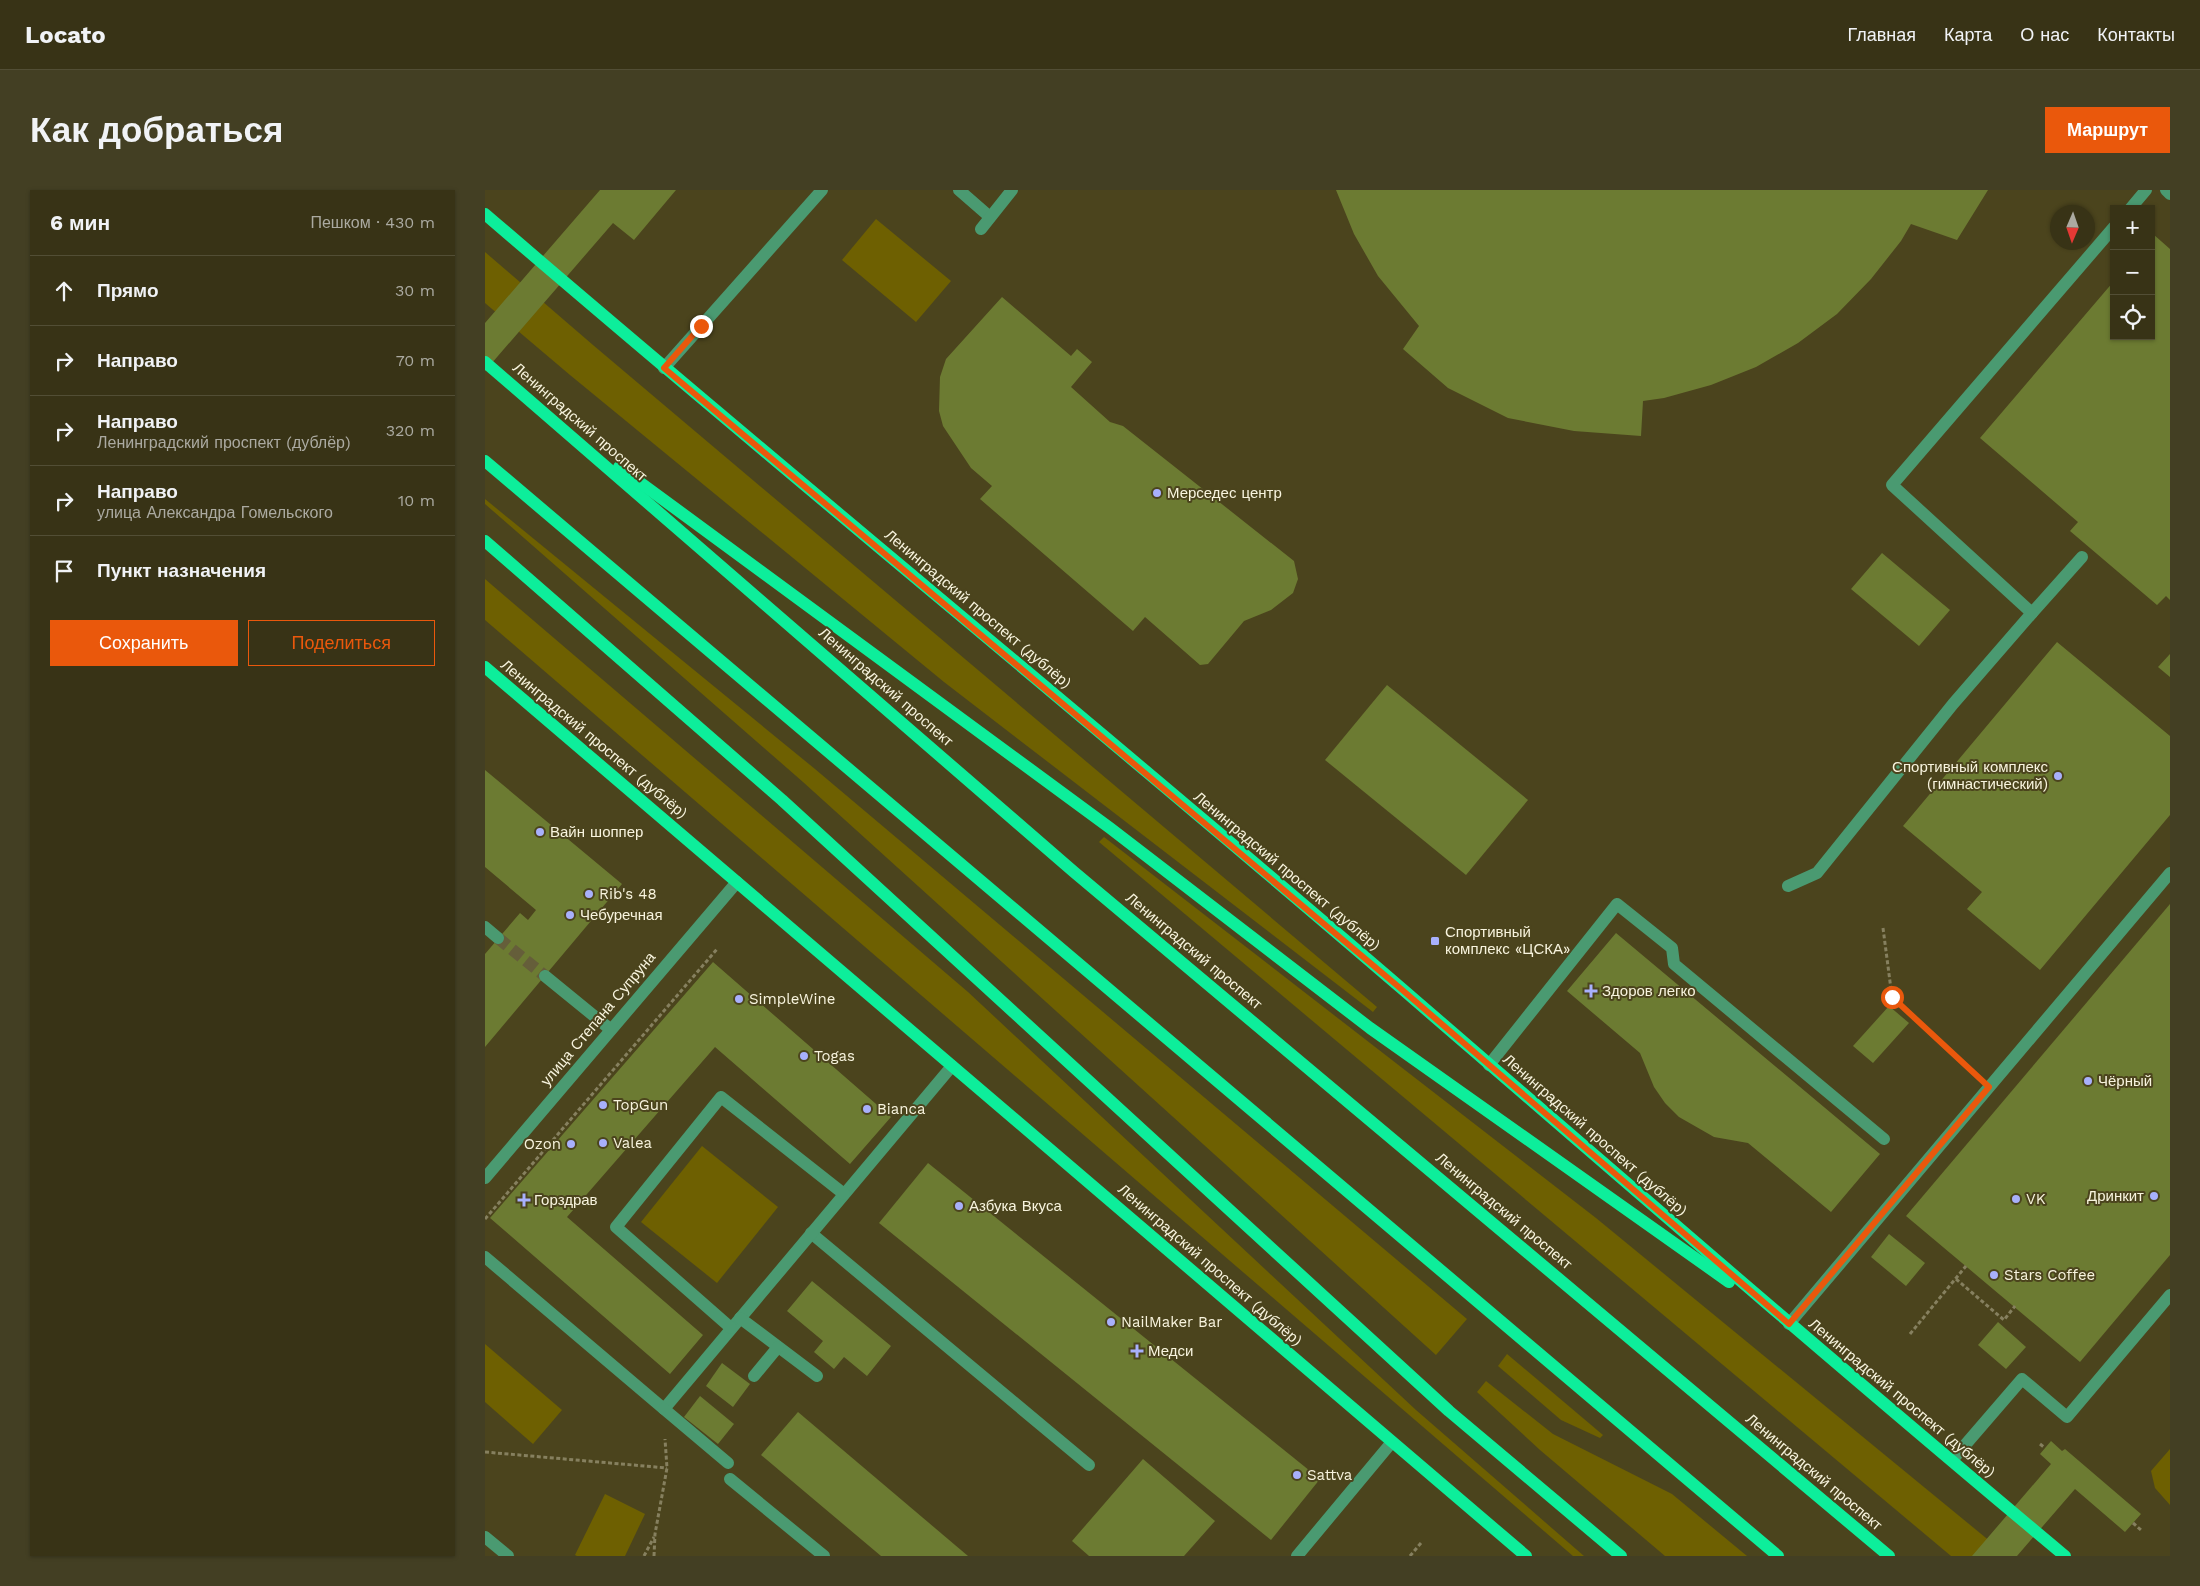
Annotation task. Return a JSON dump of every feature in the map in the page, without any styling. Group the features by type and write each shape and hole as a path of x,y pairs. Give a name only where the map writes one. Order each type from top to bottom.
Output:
{"main road":[{"name":"Ленинградский проспект (дублёр)","path":"485,214 664,368 1355,949 1789,1324 1953,1459 2065,1556"},
{"name":"Ленинградский проспект","path":"485,362 1074,872 1889,1556"},
{"path":"544,413 1110,828 1369,1028 1789,1324"},
{"path":"485,462 1778,1556"},
{"path":"485,541 782,800 1449,1411 1621,1556"},
{"name":"Ленинградский проспект (дублёр)","path":"485,667 1526,1556"}],"street":[{"path":"664,368 822,190"},
{"path":"959,190 990,217"},
{"path":"981,229 1013,190"},
{"path":"2133,205 2146,190"},
{"path":"2166,190 2170,194"},
{"path":"2032,613 1892,484 2110,232"},
{"path":"1788,886 1817,873 1953,704 2082,557"},
{"path":"1789,1324 2170,872"},
{"name":"улица Степана Супруна","path":"485,1178 737,882"},
{"path":"1489,1065 1617,904 1672,948 1674,964 1884,1139"},
{"path":"485,927 498,938"},
{"path":"545,976 610,1029"},
{"path":"664,1409 952,1066"},
{"path":"817,1376 778,1347 736,1323 616,1228 721,1097 844,1194"},
{"path":"811,1233 1089,1465"},
{"path":"485,1257 728,1463"},
{"path":"1953,1459 2022,1379 2067,1417 2170,1295"},
{"path":"754,1376 778,1347"},
{"path":"1297,1556 1392,1442"},
{"path":"730,1478 823,1556"},
{"path":"485,1537 508,1556"}],"path":[{"path":"1883,928 1892,997 1989,1087"},
{"path":"485,1219 717,948"},
{"path":"1910,1334 1966,1266"},
{"path":"1956,1279 2004,1320 2015,1306"},
{"path":"654,1556 655,1534 667,1468 664,1409"},
{"path":"2041,1444 2045,1448"},
{"path":"485,1452 667,1468"},
{"path":"2133,1523 2141,1530"},
{"path":"644,1556 655,1534"},
{"path":"1410,1556 1421,1543"}],"shaded area":[{"path":"876,219 951,281 916,322 842,260"},
{"path":"485,252 1377,1007 1373,1012 944,682 485,303"},
{"path":"485,499 815,769 1467,1319 1436,1355 803,782 485,504"},
{"path":"485,579 968,992 1416,1410 1584,1556 1573,1556 485,620"},
{"path":"1104,837 1596,1218 2008,1556 1951,1556 1099,842"},
{"path":"702,1146 778,1207 717,1283 641,1222"},
{"path":"485,1344 562,1410 533,1444 485,1402"},
{"path":"1507,1354 1603,1435 1600,1438 1561,1420 1498,1366"},
{"path":"1486,1381 1553,1434 1672,1494 1747,1556 1665,1556 1540,1450 1477,1392"},
{"path":"2170,1449 2170,1505 2155,1488 2151,1471"},
{"path":"605,1494 645,1514 625,1556 577,1556 575,1555"}],"building":[{"path":"600,190 676,190 634,240 613,223 485,371 485,323"},
{"path":"1336,190 1988,190 1957,240 1911,224 1901,241 1871,279 1837,314 1798,343 1756,367 1711,385 1664,398 1643,401 1641,436 1574,431 1508,418 1448,388 1403,349 1419,326 1378,276 1354,234"},
{"path":"2155,236 2170,249 2170,600 2166,596 2157,605 2070,531 2078,522 1980,438 2110,286 2110,340 2155,340"},
{"path":"1002,297 1071,356 1077,349 1092,362 1071,387 1110,422 1123,426 1294,561 1298,579 1293,593 1271,610 1244,621 1208,664 1200,665 1145,617 1133,631 980,499 992,486 971,468 943,426 939,411 940,377 946,359"},
{"path":"1882,553 1950,610 1919,646 1851,589"},
{"name":"Спортивный комплекс (гимнастический)","path":"2057,642 2170,736 2170,815 2040,970 1967,909 1982,892 1903,826"},
{"path":"2170,654 2170,677 2158,667"},
{"path":"1387,685 1528,800 1466,875 1325,760"},
{"path":"485,770 622,884 485,1047 485,954 520,913 528,920 536,910 485,867"},
{"path":"2170,904 2170,1255 2080,1362 1906,1216"},
{"path":"1616,933 1880,1154 1831,1212 1748,1143 1714,1137 1679,1117 1665,1103 1654,1087 1640,1053 1567,991"},
{"path":"713,962 891,1117 850,1164 715,1047 567,1217 703,1335 670,1374 490,1218"},
{"path":"1889,1006 1909,1023 1873,1063 1853,1046"},
{"path":"928,1163 1320,1479 1271,1540 879,1223"},
{"path":"1889,1234 1925,1263 1906,1286 1871,1257"},
{"path":"812,1281 891,1346 867,1376 844,1357 834,1369 814,1352 823,1341 787,1311"},
{"path":"1998,1322 2026,1347 2006,1369 1978,1345"},
{"path":"722,1363 750,1384 733,1407 706,1386"},
{"path":"700,1396 734,1424 718,1444 684,1417"},
{"path":"798,1412 968,1556 881,1556 761,1455"},
{"path":"2051,1441 2062,1451 2065,1449 2141,1514 2125,1532 2075,1489 2017,1556 1972,1556 2051,1464 2040,1454"},
{"path":"1143,1459 1215,1521 1184,1556 1089,1556 1072,1541"}],"tunnel":[{"path":"498,938 545,976"}],"place":[{"name":"Мерседес центр","path":"1157,493"},
{"name":"Спортивный комплекс (гимнастический)","path":"2058,776"},
{"name":"Вайн шоппер","path":"540,832"},
{"name":"Rib's 48","path":"589,894"},
{"name":"Чебуречная","path":"570,915"},
{"name":"Спортивный комплекс «ЦСКА»","path":"1435,941"},
{"name":"Здоров легко","path":"1591,991"},
{"name":"SimpleWine","path":"739,999"},
{"name":"Togas","path":"804,1056"},
{"name":"Чёрный","path":"2088,1081"},
{"name":"TopGun","path":"603,1105"},
{"name":"Bianca","path":"867,1109"},
{"name":"Valea","path":"603,1143"},
{"name":"Ozon","path":"571,1144"},
{"name":"Дринкит","path":"2154,1196"},
{"name":"VK","path":"2016,1199"},
{"name":"Горздрав","path":"524,1200"},
{"name":"Азбука Вкуса","path":"959,1206"},
{"name":"Stars Coffee","path":"1994,1275"},
{"name":"NailMaker Bar","path":"1111,1322"},
{"name":"Медси","path":"1137,1351"},
{"name":"Sattva","path":"1297,1475"}],"route":[{"path":"701,326 664,368 833,508 1400,988 1789,1324 1989,1087 1892,997"}]}
